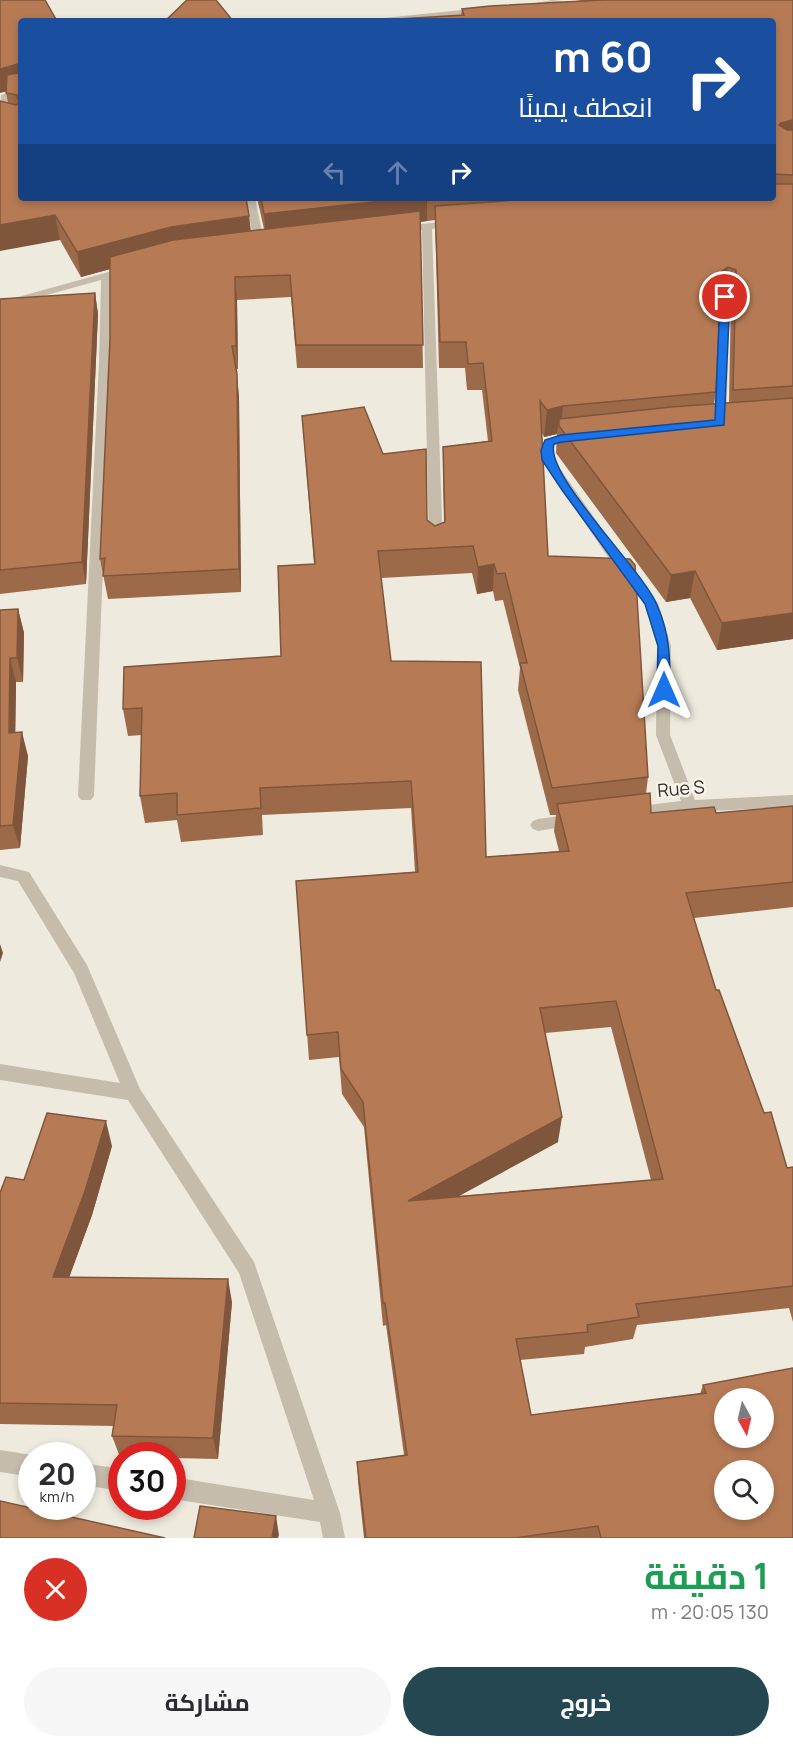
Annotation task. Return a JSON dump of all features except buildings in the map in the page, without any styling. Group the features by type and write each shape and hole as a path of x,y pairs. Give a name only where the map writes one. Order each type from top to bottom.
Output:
{"street":[{"path":"521,6 556,2 580,5 592,18"},
{"path":"405,18 487,10"},
{"path":"5,120 5,95 18,93"},
{"path":"251,201 259,246"},
{"path":"391,230 461,223"},
{"path":"427,226 436,547"},
{"path":"0,305 140,267"},
{"path":"86,796 106,276"},
{"path":"720,423 725,297"},
{"path":"586,436 549,442 548,460 624,570 651,603 664,646 663,735 690,806"},
{"name":"Rue S","path":"619,815 690,806 793,801"},
{"path":"537,825 596,818"},
{"path":"0,871 23,876 81,970 133,1093 247,1269 329,1513 334,1538"},
{"path":"0,1072 133,1093"},
{"path":"0,1461 18,1464"},
{"path":"186,1490 329,1513"}],"route":[{"path":"664,690 664,646 651,603 630,579 566,488 548,460 547,450 549,442 561,439 720,423 725,297"}]}
